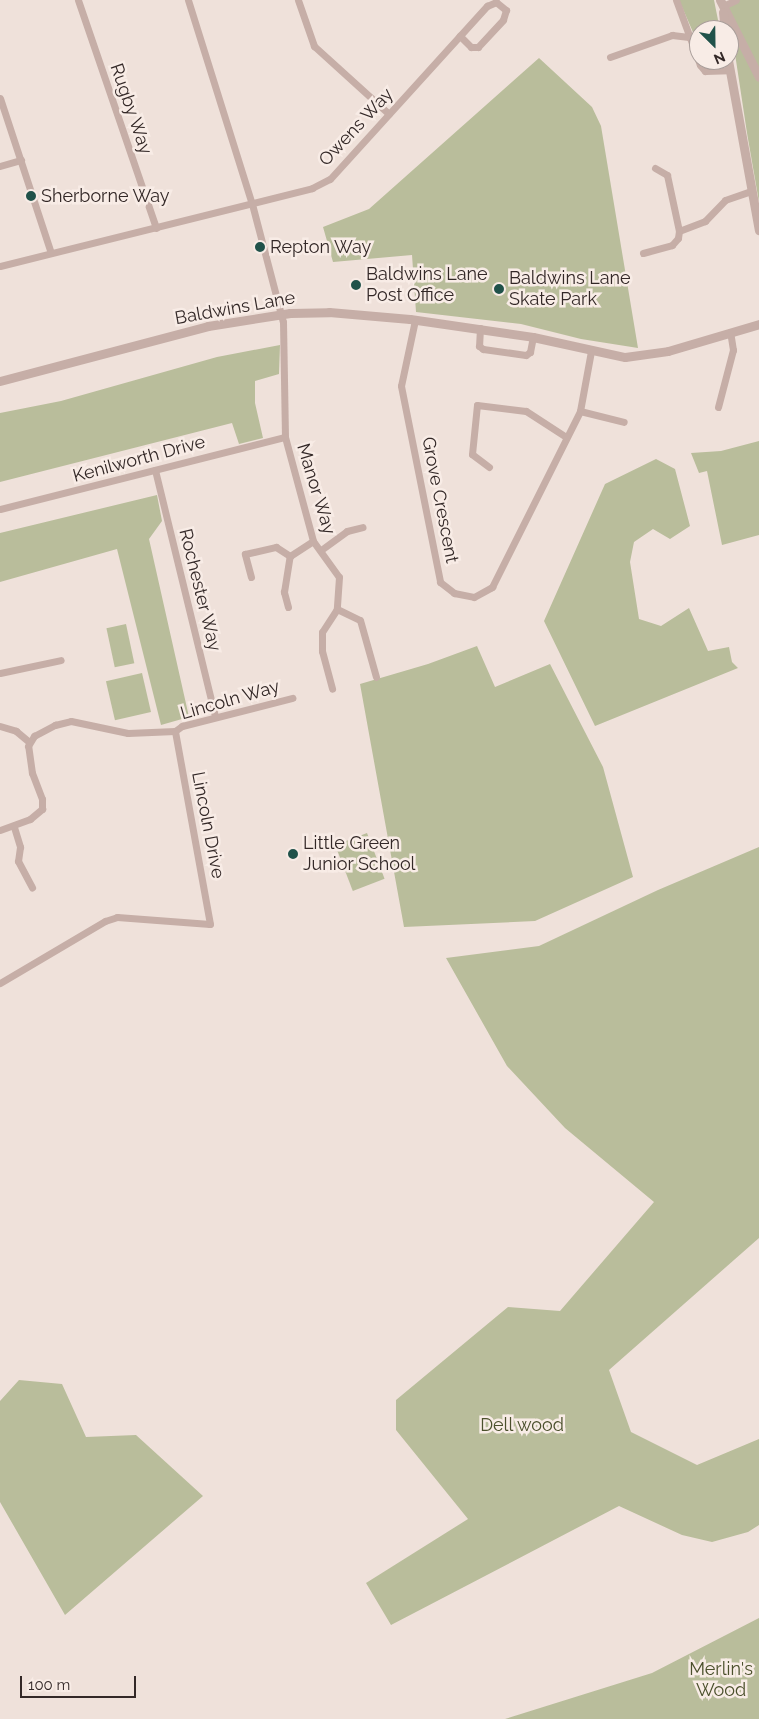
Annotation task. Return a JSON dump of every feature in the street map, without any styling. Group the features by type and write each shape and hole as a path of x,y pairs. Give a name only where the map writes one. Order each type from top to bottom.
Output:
{"street":[{"name":"Rugby Way","path":"78,0 156,228"},
{"path":"188,0 252,204 281,315"},
{"path":"298,0 314,46 389,114"},
{"path":"610,57 672,35 689,37 676,0"},
{"path":"721,3 736,0"},
{"name":"Owens Way","path":"252,204 312,188 330,178 460,36 491,3 498,2 506,10 503,20 478,47 471,47 460,36"},
{"path":"721,3 724,20"},
{"path":"721,3 759,77"},
{"path":"704,70 729,70 759,230"},
{"path":"0,98 51,254"},
{"path":"0,166 21,160"},
{"path":"643,254 672,245 679,231 667,175 655,168"},
{"path":"679,231 705,221 726,200 751,190"},
{"path":"0,266 252,204"},
{"name":"Baldwins Lane","path":"0,381 208,326 281,315 328,312 415,320 480,328 591,351 642,356 759,324"},
{"name":"Manor Way","path":"281,315 285,437 313,541 339,578 337,609 322,632 322,651 332,689"},
{"name":"Grove Crescent","path":"415,320 401,386 440,582 454,594 474,597 492,587 580,410 591,351"},
{"path":"480,328 479,346 483,349 526,355 530,352 533,338"},
{"path":"718,408 733,350 730,332"},
{"path":"489,467 472,454 477,405 526,412 566,437"},
{"path":"580,410 624,422"},
{"name":"Kenilworth Drive","path":"0,509 285,437"},
{"name":"Rochester Way","path":"155,470 215,717"},
{"path":"321,550 347,531 363,527"},
{"path":"288,607 284,592 290,556 313,541"},
{"path":"251,577 245,554 276,547 290,556"},
{"path":"337,609 360,620 376,677"},
{"path":"0,673 61,660"},
{"name":"Lincoln Way","path":"176,731 182,726 292,698"},
{"path":"28,741 55,725 71,721 128,733 176,731"},
{"path":"0,726 16,731 28,741 32,773 43,804 38,813 14,827 0,830"},
{"name":"Lincoln Drive","path":"0,983 98,925 117,917 210,924 176,731"},
{"path":"14,827 20,846 18,861 32,887"}],"green space":[{"path":"679,0 714,0 718,20 689,20 689,23"},
{"path":"739,0 759,0 759,69 739,30 739,20 734,20 728,8"},
{"path":"739,45 759,76 759,202 737,70 739,70"},
{"path":"539,58 592,107 601,126 638,348 581,339 521,324 416,312 412,255 333,262 323,227 369,209"},
{"path":"280,345 279,374 255,381 255,403 263,438 239,444 232,423 0,482 0,413 61,401 217,357"},
{"path":"759,441 759,535 722,545 707,471 699,473 691,453 721,451"},
{"path":"656,459 675,469 690,526 670,539 653,529 634,542 630,562 639,619 661,626 689,608 708,651 729,647 732,662 738,668 595,726 544,621 605,484"},
{"path":"157,495 162,521 149,539 189,717 161,725 117,549 0,582 0,533"},
{"path":"126,624 134,663 115,667 106,628"},
{"path":"477,646 495,687 550,664 603,767 633,877 535,921 404,927 360,684 428,664"},
{"path":"142,673 151,712 115,720 106,681"},
{"path":"367,833 385,879 353,891 335,845"},
{"name":"Dell wood","path":"759,847 759,1238 609,1370 631,1432 697,1465 759,1439 759,1525 748,1532 712,1542 682,1535 619,1506 391,1625 366,1583 468,1519 396,1430 396,1400 508,1307 560,1311 654,1202 565,1128 507,1066 446,958 539,946 658,890"},
{"path":"19,1380 62,1384 86,1437 136,1435 203,1496 65,1615 0,1502 0,1401"},
{"name":"Merlin's Wood","path":"759,1618 759,1719 505,1719 652,1673"}],"place":[{"name":"Sherborne Way","path":"31,196"},
{"name":"Repton Way","path":"260,247"},
{"name":"Baldwins Lane Post Office","path":"356,285"},
{"name":"Baldwins Lane Skate Park","path":"499,289"},
{"name":"Little Green Junior School","path":"293,854"}]}
